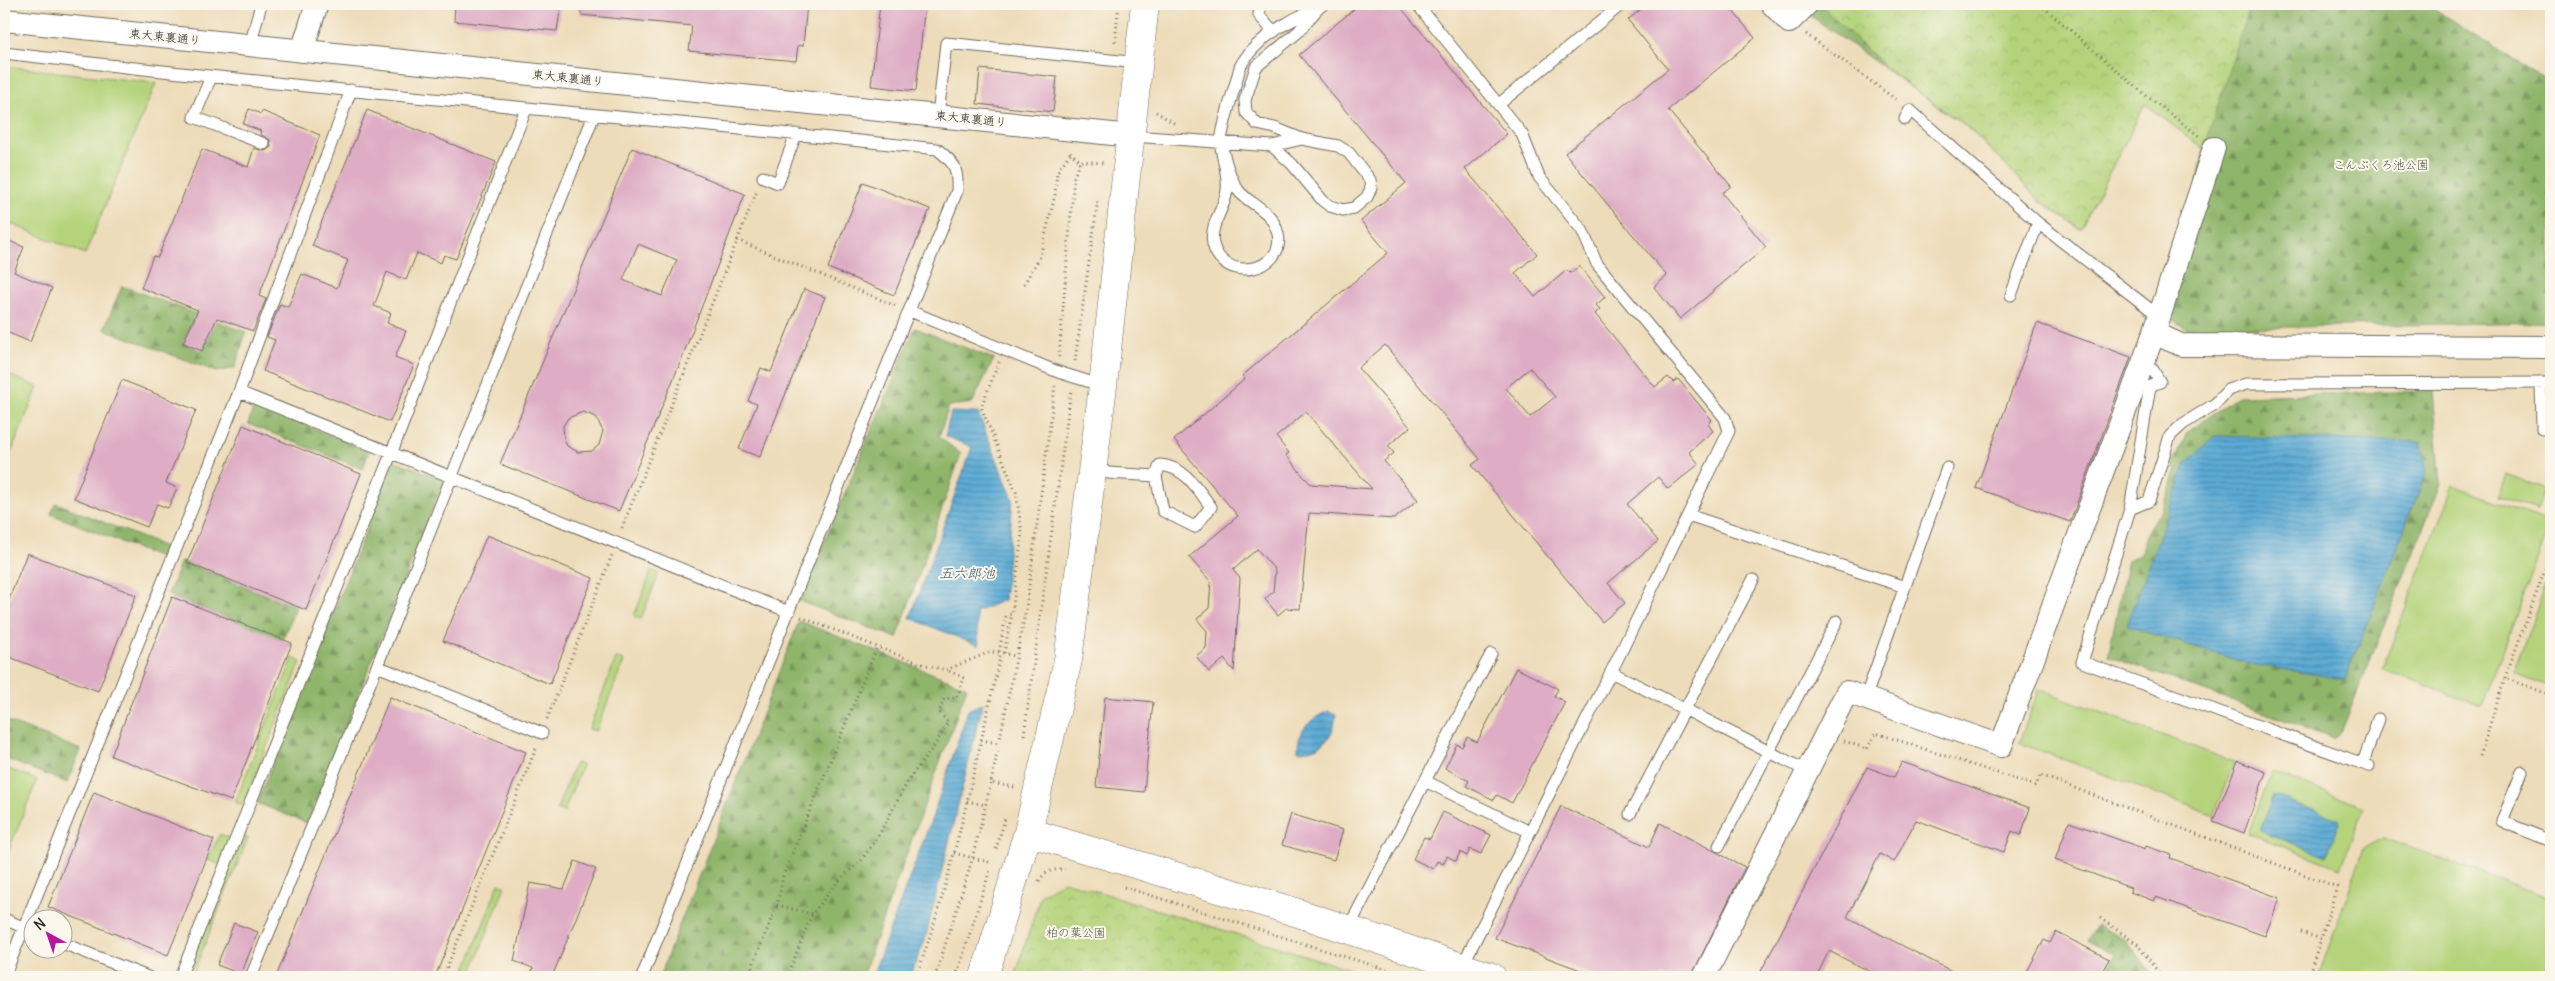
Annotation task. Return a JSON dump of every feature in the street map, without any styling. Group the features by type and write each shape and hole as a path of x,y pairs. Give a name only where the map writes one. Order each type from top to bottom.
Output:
{"street":[{"path":"302,51 317,4"},
{"path":"984,977 1028,832 1068,660 1094,465 1132,136 1145,4"},
{"path":"1772,4 1789,22 1806,4"},
{"name":"東大東裏通り","path":"4,20 1132,136"},
{"path":"1704,977 1847,692 2001,746 2142,365 2214,148"},
{"path":"2156,325 2181,346 2551,346"},
{"path":"1028,832 1348,929 1492,977"}],"lane":[{"path":"250,46 260,4"},
{"path":"1417,4 1522,134 1539,177 1582,230 1597,264 1725,418 1729,432 1611,672 1462,966"},
{"path":"1499,104 1622,4"},
{"path":"1220,144 1239,191 1263,210 1275,224 1278,236 1276,248 1269,260 1261,266 1248,271 1229,265 1220,257 1213,245 1212,232 1223,207 1227,189 1226,168 1220,144 1240,67 1245,56 1274,32 1288,22 1321,6"},
{"path":"1272,146 1292,164 1323,201 1330,206 1343,210 1354,208 1368,197 1372,188 1370,180 1348,153 1338,146 1302,139 1275,128 1256,124 1246,112 1245,100 1256,67 1298,32 1321,6"},
{"path":"1260,8 1260,15 1274,32"},
{"path":"938,116 946,43 1139,62"},
{"path":"4,54 526,109 796,134 937,150 950,159 958,173 957,191 642,977"},
{"path":"211,77 194,117 264,144"},
{"path":"36,908 239,392 351,90"},
{"path":"180,977 391,454 526,109"},
{"path":"1907,114 2038,223 2156,325"},
{"path":"251,977 377,666 594,115"},
{"path":"763,177 778,183 796,134"},
{"path":"1132,136 1220,144 1272,146 1302,139"},
{"path":"2011,295 2038,223"},
{"path":"910,311 1003,351 1073,378 1103,386"},
{"path":"2142,365 2153,370 2160,382 2150,386 2130,509 2082,662 2366,765 2378,719"},
{"path":"2130,509 2149,501 2170,436 2183,424 2215,404 2228,390 2246,384 2546,383 2542,429"},
{"path":"239,392 789,612"},
{"path":"1094,465 1108,473 1156,476"},
{"path":"1160,465 1174,466 1190,480 1211,507 1195,527 1163,511 1156,476 1160,465"},
{"path":"1865,698 1904,587 1923,546 1939,504 1947,468"},
{"path":"1688,515 1904,587"},
{"path":"1630,814 1753,580"},
{"path":"1719,846 1837,621"},
{"path":"1348,929 1491,654"},
{"path":"377,666 542,733"},
{"path":"1611,672 1807,771"},
{"path":"2522,772 2504,822 2551,841"},
{"path":"1425,781 1530,832"},
{"path":"4,919 22,926"},
{"path":"4,977 22,941"},
{"path":"72,947 148,977"}],"path":[{"path":"2040,4 2143,93 2214,148"},
{"path":"1789,22 1907,114"},
{"path":"1024,284 1040,257 1055,195 1057,172 1071,152"},
{"path":"935,977 972,857 991,783 1015,656 1026,609 1049,416 1058,372 1074,176 1080,161"},
{"path":"1102,173 1103,163"},
{"path":"443,977 763,177"},
{"path":"1023,742 1099,193"},
{"path":"737,240 910,311"},
{"path":"1003,351 981,407 1016,492 1022,534 1012,614 1004,653"},
{"path":"2480,756 2504,678 2551,554"},
{"path":"789,612 921,664 946,670 964,678 957,697 944,699 939,712 948,722 935,745 909,779 880,833 861,861 840,879 812,914 791,967 790,977"},
{"path":"916,977 932,935 954,854 999,661 1006,616 1012,614"},
{"path":"748,977 777,904 783,876 877,647"},
{"path":"946,670 990,652 1015,656"},
{"path":"2504,678 2551,695"},
{"path":"1825,735 1866,749 1876,733 2036,786 2040,775 2337,887 2308,977"},
{"path":"981,740 999,743"},
{"path":"1012,797 1016,778"},
{"path":"991,783 1014,787"},
{"path":"967,801 985,805"},
{"path":"956,977 1006,815"},
{"path":"954,854 992,862"},
{"path":"1038,884 1041,877 1056,869 1074,872"},
{"path":"1121,887 1403,974"},
{"path":"777,904 812,914"},
{"path":"2100,918 2137,944 2162,977"},
{"path":"2301,932 2321,939"}],"green space":[{"name":"こんぶくろ池公園","path":"1794,4 2426,4 2551,83 2551,322 2187,329 2170,318 2204,149 2145,104 2080,229 2039,200 1972,131"},
{"path":"1820,4 2250,4 2204,149 2145,104 2080,229 2039,200 1972,131 1886,68"},
{"path":"4,66 156,83 85,254 4,221"},
{"path":"122,286 246,332 235,368 217,372 104,329","holes":["193,321 212,329 202,351 183,343"]},
{"path":"915,328 994,359 972,403 949,406 939,437 961,454 897,638 799,601"},
{"path":"4,373 38,387 4,470"},
{"path":"2433,391 2441,484 2342,730 2334,738 2108,656 2128,560 2140,554 2148,529 2163,509 2177,469 2171,468 2187,433 2238,396"},
{"path":"255,404 369,451 363,469 248,424"},
{"path":"394,460 444,480 307,823 257,803"},
{"path":"2506,474 2545,489 2537,510 2498,496"},
{"path":"2453,485 2551,523 2482,706 2382,669"},
{"path":"56,503 170,549 165,560 51,514"},
{"path":"181,561 296,607 282,640 168,595"},
{"path":"652,570 659,573 641,619 634,616"},
{"path":"2551,571 2551,687 2513,674"},
{"path":"799,621 967,687 862,977 659,977"},
{"path":"293,658 301,662 243,805 235,802"},
{"path":"616,658 624,661 596,731 589,729"},
{"path":"2039,689 2234,762 2214,815 2019,743"},
{"path":"4,720 81,750 67,783 4,758"},
{"path":"575,763 582,765 564,812 557,809"},
{"path":"4,767 37,780 4,862"},
{"path":"2272,772 2364,807 2340,868 2248,833"},
{"path":"220,834 231,839 220,865 208,860"},
{"path":"243,836 248,838 193,973 187,971"},
{"path":"2383,838 2551,898 2550,977 2318,977 2364,848"},
{"name":"柏の葉公園","path":"1064,881 1375,977 1015,977 1041,894"},
{"path":"499,883 505,886 470,977 463,977"},
{"path":"2096,925 2125,939 2155,977 2104,976 2115,954 2088,940"}],"water":[{"name":"五六郎池","path":"951,412 978,413 1013,499 1004,600 976,612 979,646 910,618 972,447 945,436"},
{"path":"2214,436 2421,442 2427,471 2345,679 2250,664 2127,626 2186,464"},
{"path":"983,703 925,940 910,977 872,977 932,818 968,710"},
{"path":"1329,711 1336,714 1330,736 1326,741 1314,748 1298,751 1300,737 1306,726 1316,717"},
{"path":"2273,795 2341,820 2327,856 2260,831"}],"building":[{"path":"455,4 561,4 557,31 454,21"},
{"path":"581,4 807,4 803,46 798,45 796,61 689,51 692,26 581,15"},
{"path":"880,4 925,4 916,91 871,86"},
{"path":"1360,4 1398,4 1507,134 1465,169 1537,254 1515,273 1535,297 1567,270 1570,273 1579,266 1605,297 1596,305 1600,309 1595,314 1655,387 1668,377 1673,382 1678,379 1712,420 1708,424 1713,431 1689,452 1699,464 1668,489 1658,477 1627,504 1658,541 1608,583 1625,603 1602,622 1472,465 1480,459 1385,345 1358,368 1410,427 1388,446 1394,453 1384,461 1418,500 1394,519 1309,513 1300,609 1286,608 1278,615 1265,599 1273,592 1275,570 1257,549 1233,570 1240,578 1234,671 1224,659 1209,672 1196,656 1206,648 1207,631 1197,619 1209,608 1211,582 1189,557 1238,516 1174,440 1245,379 1242,376 1388,253 1361,221 1406,183 1299,55","holes":["1530,368 1555,397 1530,417 1506,388","1306,412 1372,489 1311,484 1304,477 1286,455 1289,453 1276,437"]},
{"path":"1647,4 1727,4 1755,38 1668,110 1731,186 1722,193 1766,247 1680,319 1654,287 1667,276 1565,153 1668,69 1628,20"},
{"path":"980,69 1057,77 1053,112 977,104"},
{"path":"249,109 261,114 262,111 320,135 259,296 266,299 253,331 217,318 202,351 183,343 198,310 141,288 153,256 158,257 202,149 248,167 254,148 265,151 271,147 270,140 260,134 261,131 243,124"},
{"path":"367,110 496,162 456,259 444,255 441,263 417,253 406,280 387,272 374,306 391,313 387,323 406,331 395,357 414,365 390,422 263,371 275,340 267,337 280,304 288,307 302,274 337,288 348,260 312,246"},
{"path":"632,148 745,194 680,363 619,511 500,464","holes":["638,244 677,260 662,296 623,280","583,412 596,417 603,431 599,445 592,451 578,452 567,446 564,439 563,426 568,418"]},
{"path":"863,182 930,209 894,295 828,268"},
{"path":"4,239 24,247 14,272 52,288 30,342 4,331"},
{"path":"804,289 825,297 760,457 739,449 757,404 748,401 761,368 771,372"},
{"path":"2037,323 2131,357 2070,522 1976,488"},
{"path":"122,380 196,410 166,483 177,488 168,508 157,504 147,527 74,498"},
{"path":"243,425 361,474 306,610 187,563"},
{"path":"487,535 593,578 550,684 443,641"},
{"path":"27,553 136,595 98,691 4,655 4,612"},
{"path":"172,597 292,643 231,801 111,756"},
{"path":"1516,668 1558,689 1554,696 1565,702 1512,803 1497,795 1494,800 1466,786 1469,781 1445,768 1457,744 1462,747 1467,737 1477,742"},
{"path":"390,697 526,752 435,977 276,977"},
{"path":"1105,697 1153,702 1144,792 1096,787"},
{"path":"2238,761 2266,772 2244,833 2213,821"},
{"path":"1902,762 2030,808 2021,835 2012,831 2004,852 1916,820 1894,862 1880,854 1847,917 1963,977 1881,977 1829,951 1816,977 1758,977 1867,767 1894,777"},
{"path":"94,792 214,840 168,955 72,917 72,908 48,907"},
{"path":"1561,806 1649,847 1660,823 1745,867 1691,977 1599,977 1495,938"},
{"path":"1443,812 1491,835 1481,854 1470,849 1467,856 1460,852 1456,861 1447,856 1443,864 1437,861 1433,869 1413,859 1424,837 1430,839"},
{"path":"1291,814 1343,830 1334,860 1282,845"},
{"path":"2069,822 2145,849 2146,846 2171,855 2170,858 2280,898 2265,936 2156,897 2154,901 2130,892 2131,888 2055,860"},
{"path":"575,861 596,869 552,977 529,977 533,968 514,961 530,883 564,889"},
{"path":"234,923 258,932 241,974 217,965"},
{"path":"2056,932 2109,959 2099,977 2024,977 2044,940 2050,943"}]}
